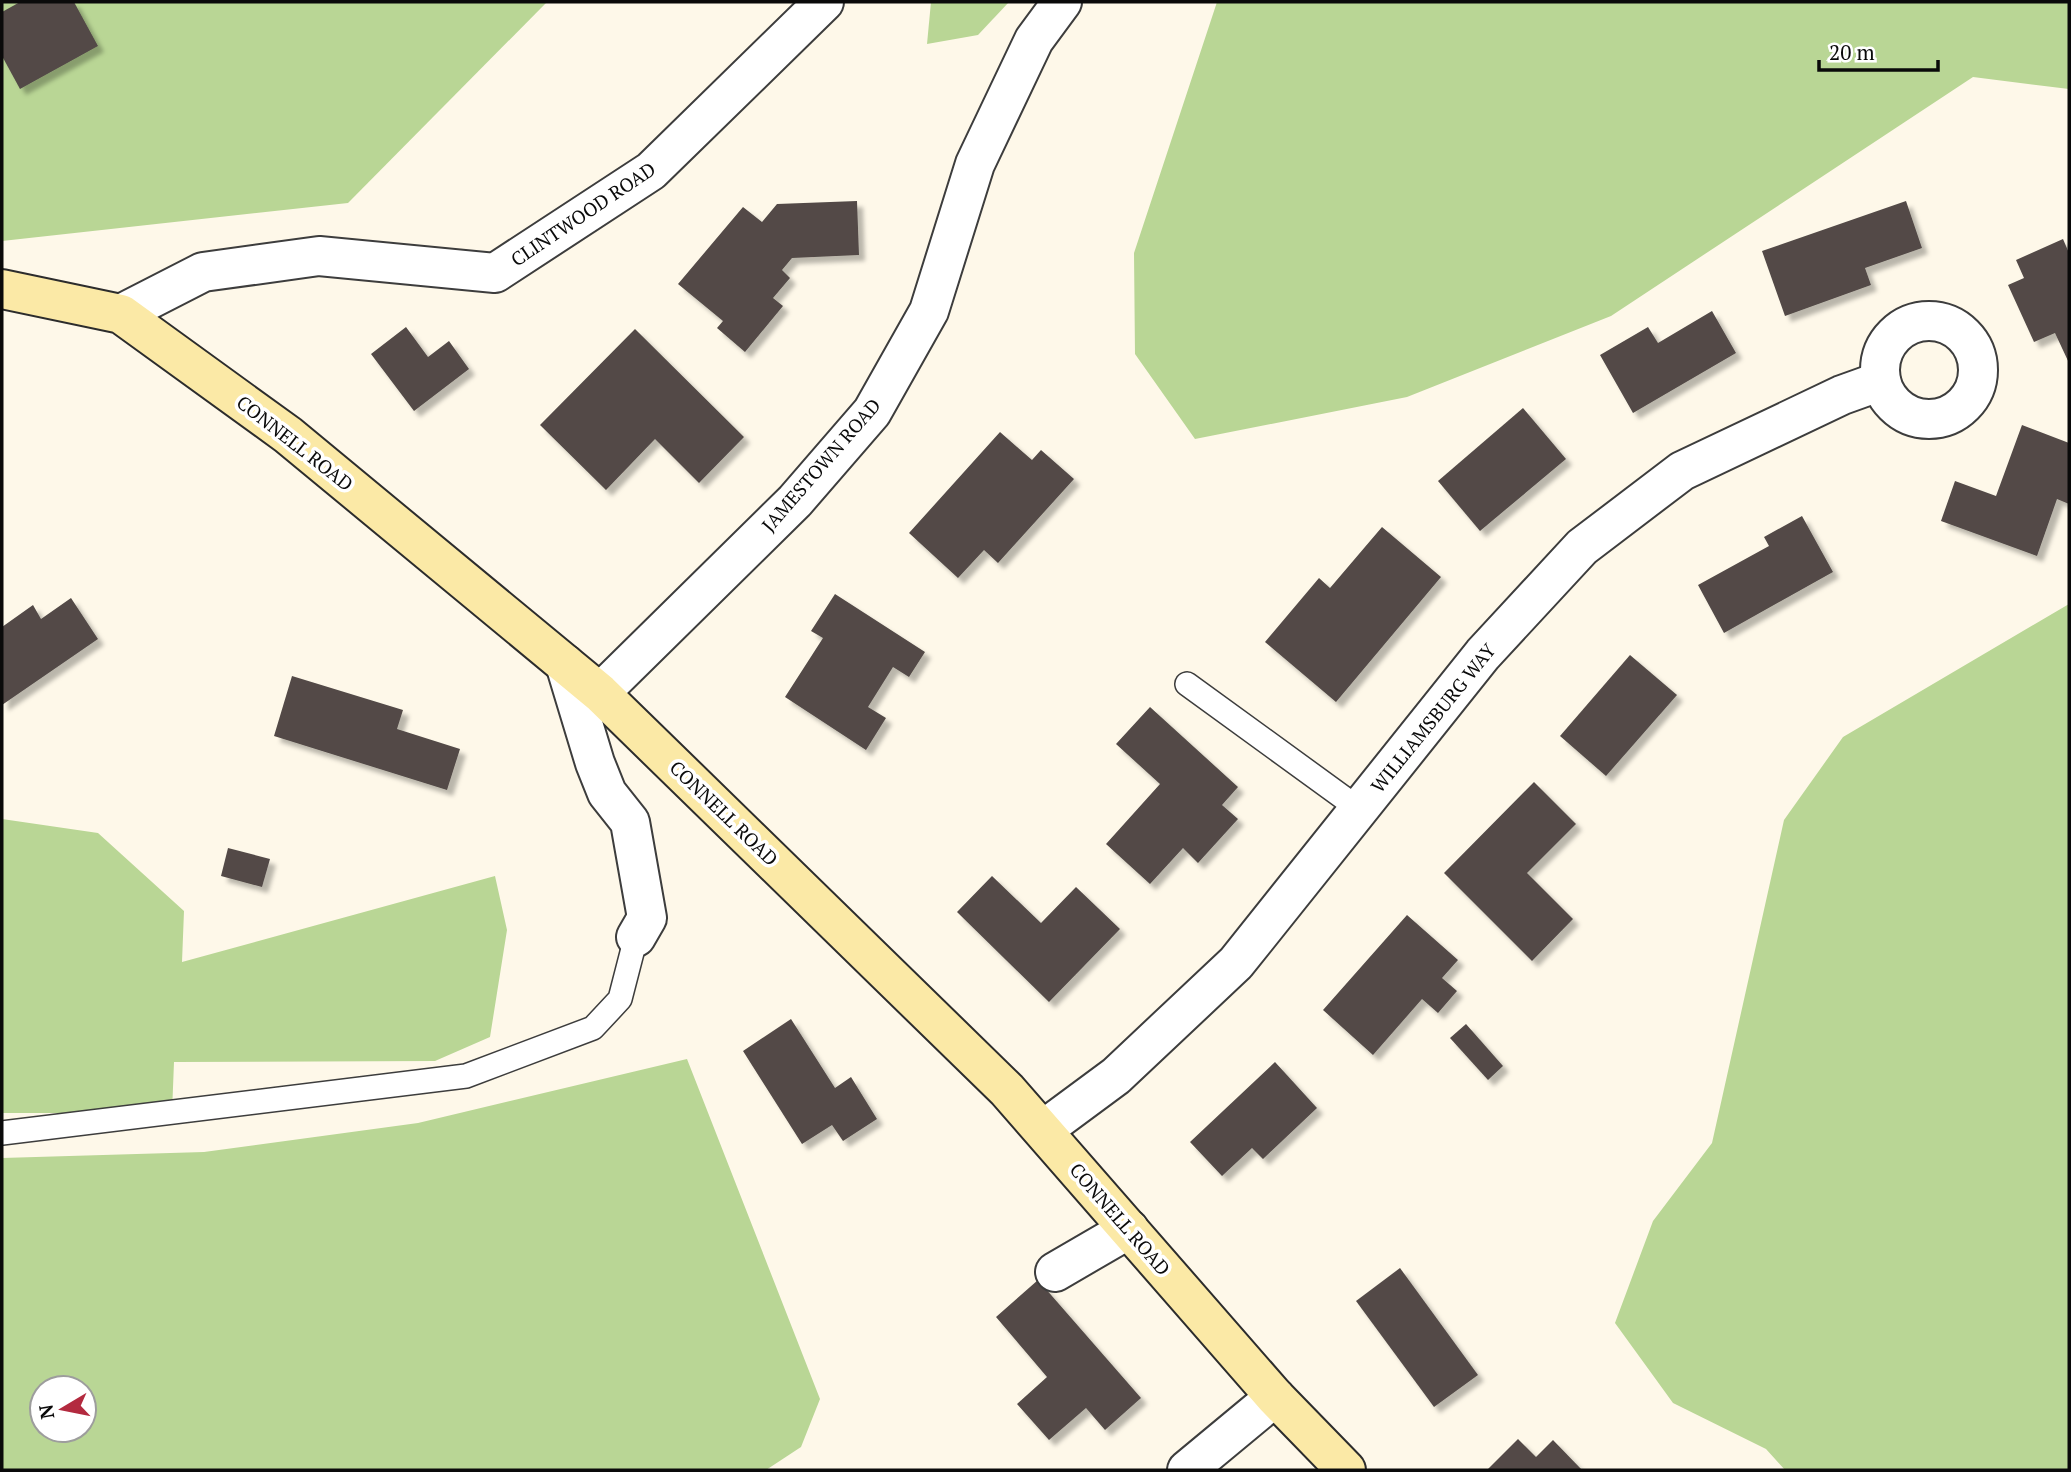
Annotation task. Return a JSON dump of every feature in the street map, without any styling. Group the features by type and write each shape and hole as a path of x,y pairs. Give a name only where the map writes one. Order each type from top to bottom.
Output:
{"main road":[{"name":"CONNELL ROAD","path":"2,289 121,314 288,435 600,693 1007,1090 1275,1397 1346,1470"}],"street":[{"name":"CLINTWOOD ROAD","path":"121,314 203,272 318,256 495,273 651,171 824,2"},
{"name":"JAMESTOWN ROAD","path":"600,693 795,501 872,412 929,311 975,164 1034,40 1062,2"},
{"name":"WILLIAMSBURG WAY","path":"1043,1130 1116,1076 1237,963 1483,654 1582,547 1682,471 1842,395 1881,381"},
{"path":"565,664 595,763 607,793 630,822 647,918 636,937"},
{"path":"1055,1272 1129,1229"},
{"path":"1187,1470 1275,1397"}],"lane":[{"path":"1187,684 1359,809"},
{"path":"2,1133 466,1076 593,1028 620,999 636,937"}],"green space":[{"path":"2,2 547,2 348,203 2,241"},
{"path":"931,2 1009,2 978,35 927,44"},
{"path":"1217,2 2069,2 2069,89 1973,77 1611,316 1407,397 1195,439 1135,354 1134,253"},
{"path":"2069,604 2069,1470 1785,1470 1766,1449 1673,1403 1615,1323 1653,1221 1712,1143 1784,820 1843,737"},
{"path":"2,819 98,833 184,911 182,962 495,876 507,930 490,1037 435,1061 174,1062 172,1113 2,1113"},
{"path":"687,1059 820,1399 801,1447 766,1470 2,1470 2,1158 204,1152 418,1123"}],"building":[{"path":"20,2 74,2 98,46 20,89 2,56 2,12"},
{"path":"857,201 859,255 792,258 782,270 790,278 773,298 783,306 745,352 717,328 723,321 678,284 743,207 762,222 777,204"},
{"path":"1906,201 1922,248 1865,268 1871,285 1785,316 1762,251"},
{"path":"2063,239 2069,253 2069,363 2055,333 2034,342 2008,285 2024,278 2016,260"},
{"path":"1712,311 1736,353 1633,413 1600,355 1648,327 1658,343"},
{"path":"406,327 428,357 449,341 469,369 414,411 371,354"},
{"path":"635,329 744,437 699,483 655,439 606,490 540,425"},
{"path":"1523,408 1566,459 1480,531 1438,481"},
{"path":"2022,425 2069,443 2069,504 2057,499 2037,556 1941,521 1955,481 1996,496"},
{"path":"1000,432 1032,460 1041,450 1074,479 998,563 984,550 958,578 909,533"},
{"path":"1802,516 1833,572 1724,633 1698,585 1769,546 1764,537"},
{"path":"1382,527 1441,577 1336,702 1265,642 1319,578 1330,588"},
{"path":"835,594 925,652 909,677 893,667 868,707 886,718 866,750 785,697 823,638 811,631"},
{"path":"71,598 98,639 2,705 2,627 33,605 41,619"},
{"path":"1630,655 1677,695 1606,776 1560,736"},
{"path":"292,676 403,710 397,729 460,749 447,790 274,736"},
{"path":"1150,707 1238,787 1222,805 1238,819 1198,863 1183,848 1150,884 1106,844 1160,784 1116,744"},
{"path":"1534,782 1576,824 1527,873 1573,919 1532,961 1444,873"},
{"path":"228,848 270,859 262,887 221,876"},
{"path":"992,876 1041,923 1076,887 1120,929 1049,1002 957,912"},
{"path":"1407,915 1458,960 1442,978 1457,991 1438,1013 1422,999 1373,1055 1323,1010"},
{"path":"791,1019 835,1088 851,1077 877,1119 843,1141 832,1125 802,1144 743,1051"},
{"path":"1466,1024 1503,1066 1488,1080 1450,1038"},
{"path":"1275,1062 1317,1108 1263,1159 1252,1148 1222,1176 1190,1142"},
{"path":"1400,1268 1478,1375 1434,1407 1356,1301"},
{"path":"1038,1280 1141,1398 1105,1430 1086,1408 1049,1440 1017,1404 1047,1377 996,1317"},
{"path":"1518,1439 1536,1457 1553,1440 1582,1470 1487,1470"}]}
